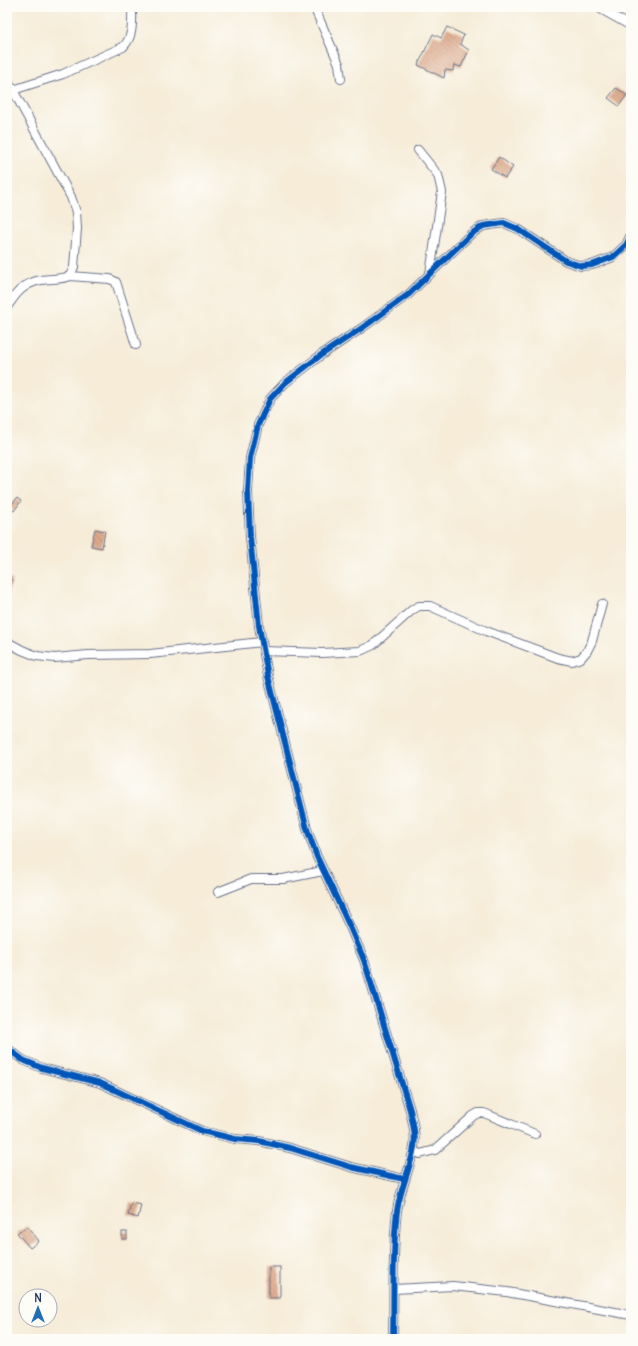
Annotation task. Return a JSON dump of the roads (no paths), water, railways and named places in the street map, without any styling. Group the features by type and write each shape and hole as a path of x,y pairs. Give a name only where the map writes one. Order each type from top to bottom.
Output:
{"street":[{"path":"13,90 63,74 123,47 129,42 132,7"},
{"path":"314,7 339,64 341,79"},
{"path":"597,7 631,26"},
{"path":"7,79 71,198 76,212 78,228 74,267 70,276"},
{"path":"418,150 438,175 442,192 430,274"},
{"path":"393,1339 396,1222 404,1179 414,1151 415,1134 410,1110 364,960 323,871 307,829 268,676 262,642 250,537 248,491 250,458 258,425 270,399 285,382 409,294 471,234 483,226 504,223 518,229 566,262 581,266 592,265 629,248 631,235"},
{"path":"7,307 17,292 26,284 41,280 62,279 70,276 110,279 116,282 136,345"},
{"path":"264,651 322,654 360,651 373,645 412,610 419,606 430,606 508,639 558,658 572,661 581,658 587,651 592,641 602,604"},
{"path":"7,640 22,650 37,656 55,658 88,655 150,654 262,642"},
{"path":"218,892 252,880 283,880 323,871"},
{"path":"7,1048 23,1060 42,1068 100,1083 202,1131 235,1139 259,1141 290,1148 351,1167 404,1179"},
{"path":"414,1151 420,1154 435,1150 478,1113 484,1113 535,1134"},
{"path":"394,1290 453,1286 506,1292 631,1315"}]}
